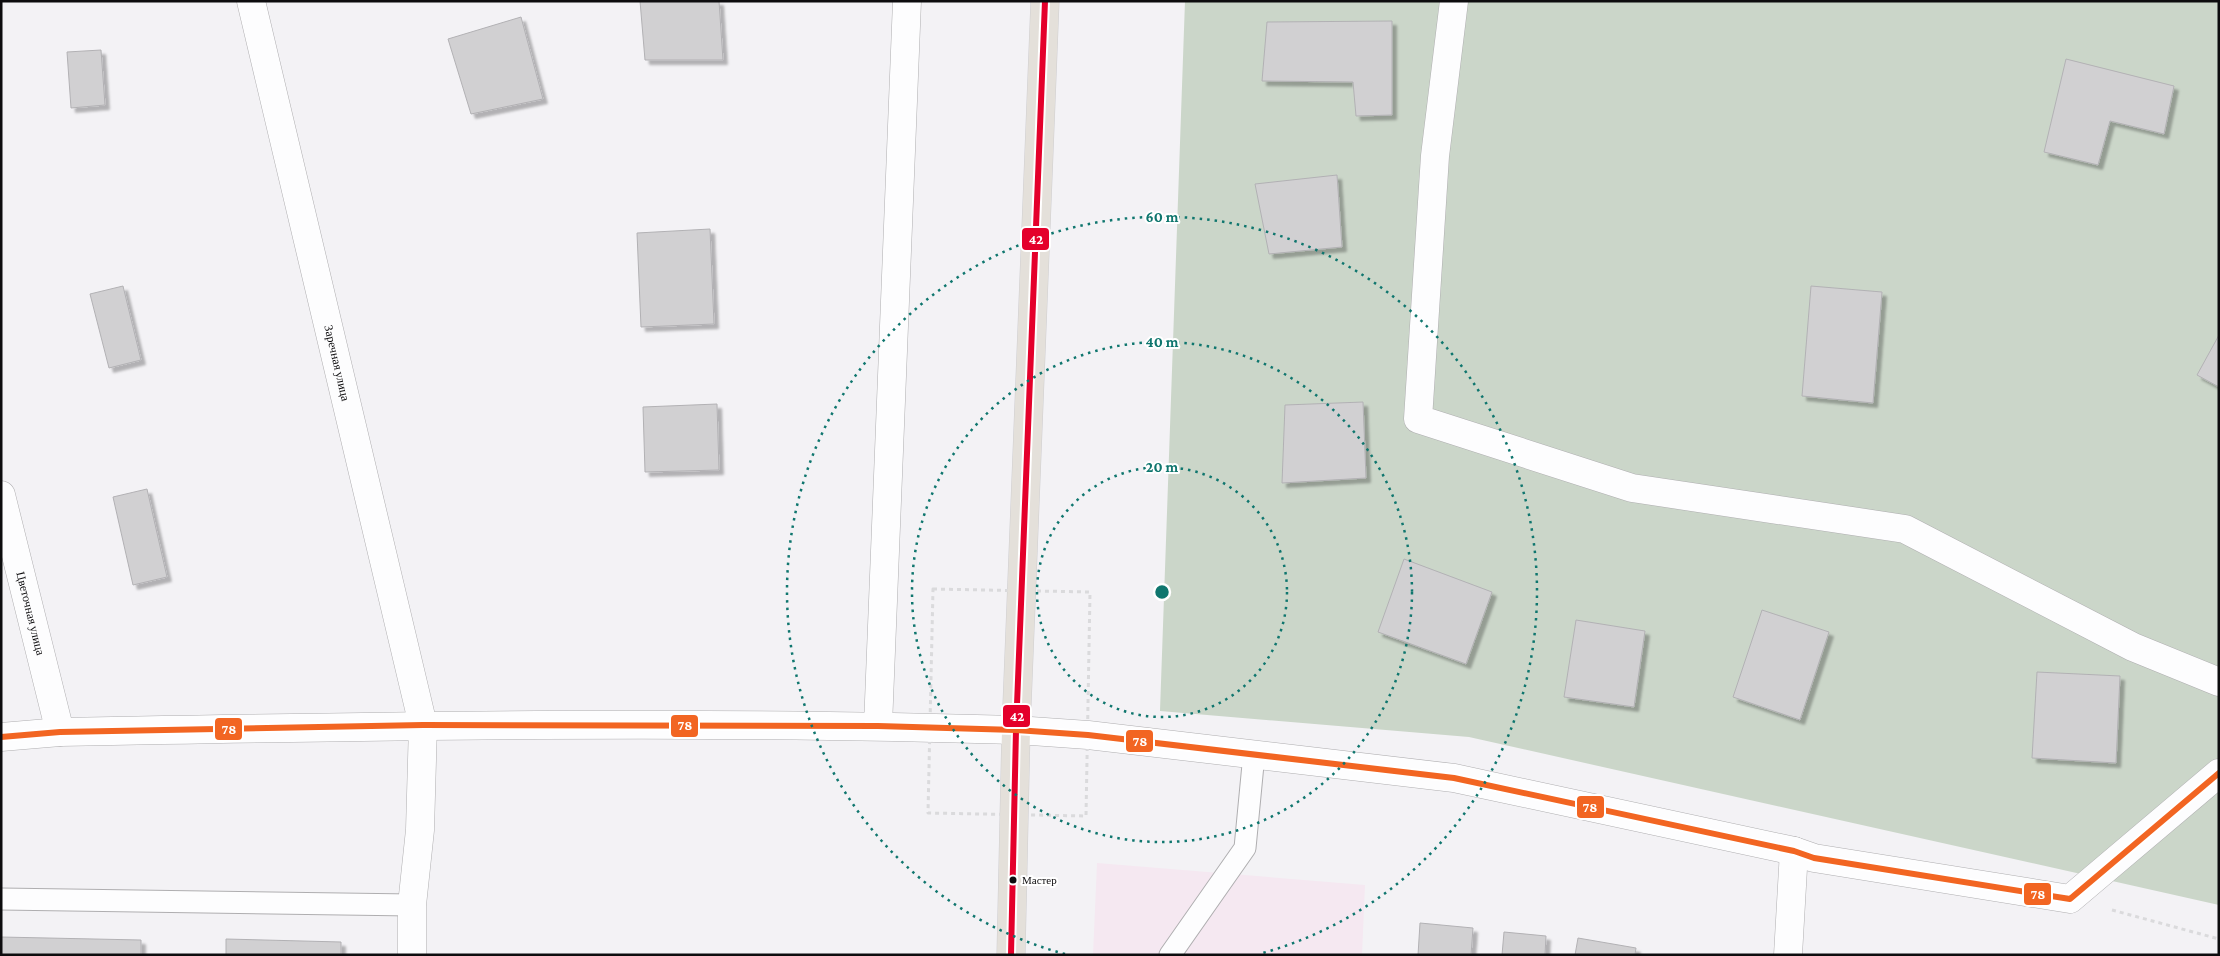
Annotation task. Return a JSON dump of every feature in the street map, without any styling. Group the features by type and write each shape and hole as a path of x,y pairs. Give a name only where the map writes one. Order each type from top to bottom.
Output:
{"main road":[{"path":"1011,955 1016,730 1045,1"}],"street":[{"name":"Заречная улица","path":"251,1 423,725 420,830 412,905 412,955"},
{"path":"878,726 907,1"},
{"path":"1454,1 1435,156 1418,419 1632,488 1905,528 2133,647 2219,682"},
{"name":"Цветочная улица","path":"1,495 60,732"},
{"path":"1,736 60,732 423,725 878,726 1016,730 1088,735 1454,778 1794,850 1814,858 2070,899 2219,773"},
{"path":"1788,955 1794,850"}],"lane":[{"path":"1170,955 1245,848 1254,754"},
{"path":"1,898 412,905"}],"path":[{"path":"2070,899 2219,939"}],"shaded area":[{"path":"1185,1 2219,1 2219,905 1469,737 1160,711"},
{"path":"1097,863 1365,885 1362,955 1093,955"}],"building":[{"path":"640,1 719,1 723,60 645,60"},
{"path":"521,17 543,99 471,114 448,39"},
{"path":"1392,21 1392,115 1356,116 1353,82 1262,81 1267,22"},
{"path":"101,50 105,105 71,108 67,52"},
{"path":"2066,59 2174,86 2164,134 2110,121 2098,165 2044,152"},
{"path":"1337,175 1342,247 1269,254 1255,184"},
{"path":"710,229 714,324 641,327 637,233"},
{"path":"123,286 141,360 109,368 90,294"},
{"path":"1811,286 1882,292 1873,403 1802,396"},
{"path":"2219,335 2219,387 2197,375"},
{"path":"1363,402 1366,478 1282,483 1285,405"},
{"path":"717,404 719,470 645,472 643,407"},
{"path":"147,489 167,577 133,585 113,497"},
{"path":"1404,559 1492,592 1466,664 1378,632"},
{"path":"1762,610 1829,632 1800,720 1733,697"},
{"path":"1576,620 1645,631 1634,707 1564,697"},
{"path":"2037,672 2120,676 2116,763 2032,758"},
{"path":"1420,923 1473,928 1471,955 1418,955"},
{"path":"1504,932 1546,936 1545,955 1502,955"},
{"path":"1,937 141,940 141,955 1,955"},
{"path":"1578,938 1636,948 1635,955 1575,955"},
{"path":"226,939 341,942 341,955 226,955"}],"transit line":[{"name":"42","path":"1011,955 1016,730 1045,1"},
{"name":"78","path":"1,737 60,732 423,725 878,726 1016,730 1088,735 1454,778 1794,851 1814,858 2070,899 2219,773"}],"place":[{"name":"Мастер","path":"1013,880"}]}
